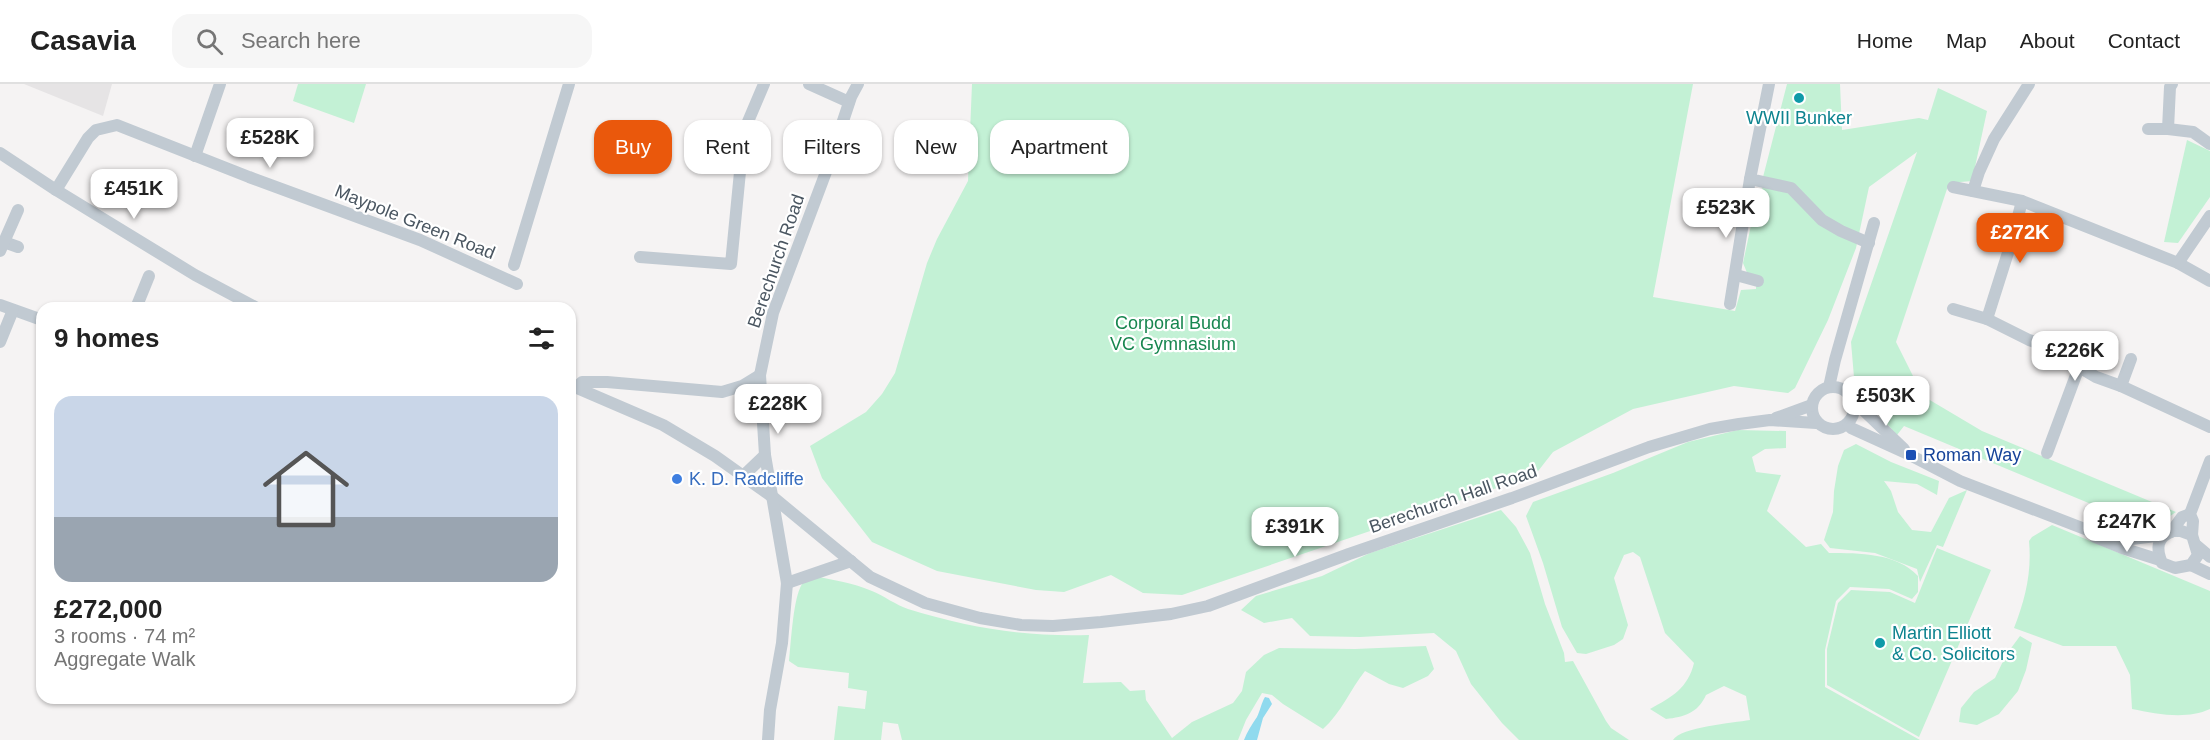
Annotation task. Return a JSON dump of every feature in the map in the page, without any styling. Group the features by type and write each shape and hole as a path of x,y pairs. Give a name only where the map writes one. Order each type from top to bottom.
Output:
{"street":[{"path":"195,156 220,84"},
{"path":"640,257 731,264 744,131 764,84"},
{"path":"809,84 849,102"},
{"name":"Berechurch Road","path":"768,740 770,710 782,643 787,583 765,455 760,375 772,313 826,172 849,102 858,84"},
{"path":"1730,304 1750,179 1769,84"},
{"path":"1973,191 1994,140 2029,84"},
{"path":"2168,129 2172,84"},
{"path":"514,265 566,85"},
{"name":"Maypole Green Road","path":"56,190 88,138 96,130 117,125 420,240 517,284"},
{"path":"2148,129 2193,132 2210,144"},
{"path":"0,153 195,275 246,302"},
{"path":"1750,179 1791,188 1822,220 1869,243"},
{"path":"1953,187 2022,201 2178,263 2210,281"},
{"path":"1987,319 2022,201"},
{"path":"18,210 2,247 18,247"},
{"path":"2178,263 2210,216"},
{"path":"1829,387 1842,389 1853,403 1855,412 1848,424 1833,429 1821,427 1816,423 1812,405 1817,395 1829,387 1874,223"},
{"path":"1736,275 1758,281"},
{"path":"138,302 149,276"},
{"path":"0,305 36,318"},
{"path":"1953,309 1987,319 2029,340 2068,353 2079,367 2096,378 2121,386 2210,427"},
{"path":"0,342 13,310"},
{"path":"2121,386 2132,359"},
{"path":"2047,453 2079,367"},
{"path":"576,385 582,382 607,381 722,392 742,386 760,375"},
{"name":"Berechurch Hall Road","path":"576,387 663,425 706,450 774,498 870,577 924,603 980,618 1021,625 1053,626 1171,614 1218,603 1648,447 1710,429 1770,420 1812,405"},
{"path":"1853,403 1862,408 1899,443 1906,453"},
{"name":"Berechurch Hall Road","path":"1770,420 1816,423"},
{"path":"1848,424 1851,428 1960,481 2090,531 2132,538 2181,531 2194,540 2210,557"},
{"path":"743,476 765,455"},
{"path":"2191,565 2198,555 2190,513 2210,462"},
{"path":"2190,513 2182,517 2167,534 2157,550 2160,560 2165,566 2175,568 2191,565 2210,574"},
{"path":"2090,531 2096,537 2122,548 2160,560"},
{"path":"787,583 851,561"}],"shaded area":[{"path":"24,84 112,84 103,116"}],"green space":[{"path":"298,84 366,84 354,123 293,101"},
{"name":"Corporal Budd VC Gymnasium","path":"972,84 1693,84 1653,297 1735,311 1741,290 1756,289 1756,279 1748,275 1743,263 1757,197 1762,194 1763,177 1787,84 1840,84 1842,130 1919,118 1928,120 1938,88 1987,111 1972,181 1949,183 1896,342 1923,396 1982,431 2176,512 2151,529 1904,426 1897,435 1855,389 1851,342 1917,152 1869,187 1856,248 1828,320 1795,388 1788,393 1734,386 1633,409 1553,452 1535,475 1182,595 1143,593 1111,575 1064,592 1036,590 937,571 872,542 822,478 810,446 866,412 882,394 895,373 927,263 937,239 968,181 968,174 978,174 978,120 971,120"},
{"path":"2187,140 2210,151 2210,197 2178,243 2164,242"},
{"path":"1738,430 1786,431 1786,448 1765,449 1752,457 1756,472 1781,475 1767,511 1806,547 1821,544 1829,553 1865,554 1889,559 1909,568 1918,576 1918,592 1912,599 1889,589 1850,587 1836,601 1825,650 1825,687 1920,740 1673,740 1696,729 1750,720 1746,696 1724,686 1706,695 1695,710 1679,717 1666,719 1650,709 1678,691 1688,679 1694,663 1665,633 1640,557 1633,552 1624,555 1614,578 1628,625 1623,639 1614,645 1586,654 1577,653 1562,627 1526,516 1533,502 1613,473 1688,442"},
{"path":"1856,444 1891,462 1939,481 1937,495 1917,484 1884,481 1891,491 1898,512 1912,530 1931,532 1949,498 1967,490 1943,547 1937,545 1920,582 1917,569 1875,553 1830,548 1824,540 1833,512 1838,466 1844,450"},
{"path":"1501,510 1516,527 1530,553 1565,662 1573,661 1606,721 1611,728 1629,740 1519,740 1502,723 1471,684 1456,651 1434,633 1360,637 1310,636 1292,618 1264,623 1241,610 1256,596 1322,576 1370,553"},
{"path":"2052,525 2210,591 2210,709 2181,715 2132,709 2130,675 2116,646 2063,646 2014,628 2027,586 2029,541"},
{"path":"1937,548 1991,570 1919,737 1827,685 1827,649 1838,603 1851,590 1890,592 1915,603"},
{"path":"814,576 858,586 908,609 976,626 1020,633 1089,635 1083,683 1121,682 1130,691 1145,690 1146,700 1172,738 1192,722 1233,703 1242,691 1246,672 1264,655 1279,648 1355,649 1426,646 1434,669 1428,676 1403,688 1389,684 1365,671 1335,716 1323,729 1272,695 1262,693 1246,720 1238,740 902,740 898,724 883,722 881,740 834,740 838,706 865,709 867,691 848,688 849,673 798,667 789,661 800,588 804,582"},
{"path":"2020,636 2032,643 2018,691 1999,714 1977,725 1959,722 1961,708 1974,692 1995,678 2006,655"}],"water":[{"path":"1265,697 1269,698 1272,704 1263,718 1257,740 1244,740 1257,717"}],"place":[{"name":"WWII Bunker","path":"1799,98"},
{"name":"Roman Way","path":"1911,455"},
{"name":"K. D. Radcliffe","path":"677,479"},
{"name":"Martin Elliott & Co. Solicitors","path":"1880,643"}]}
